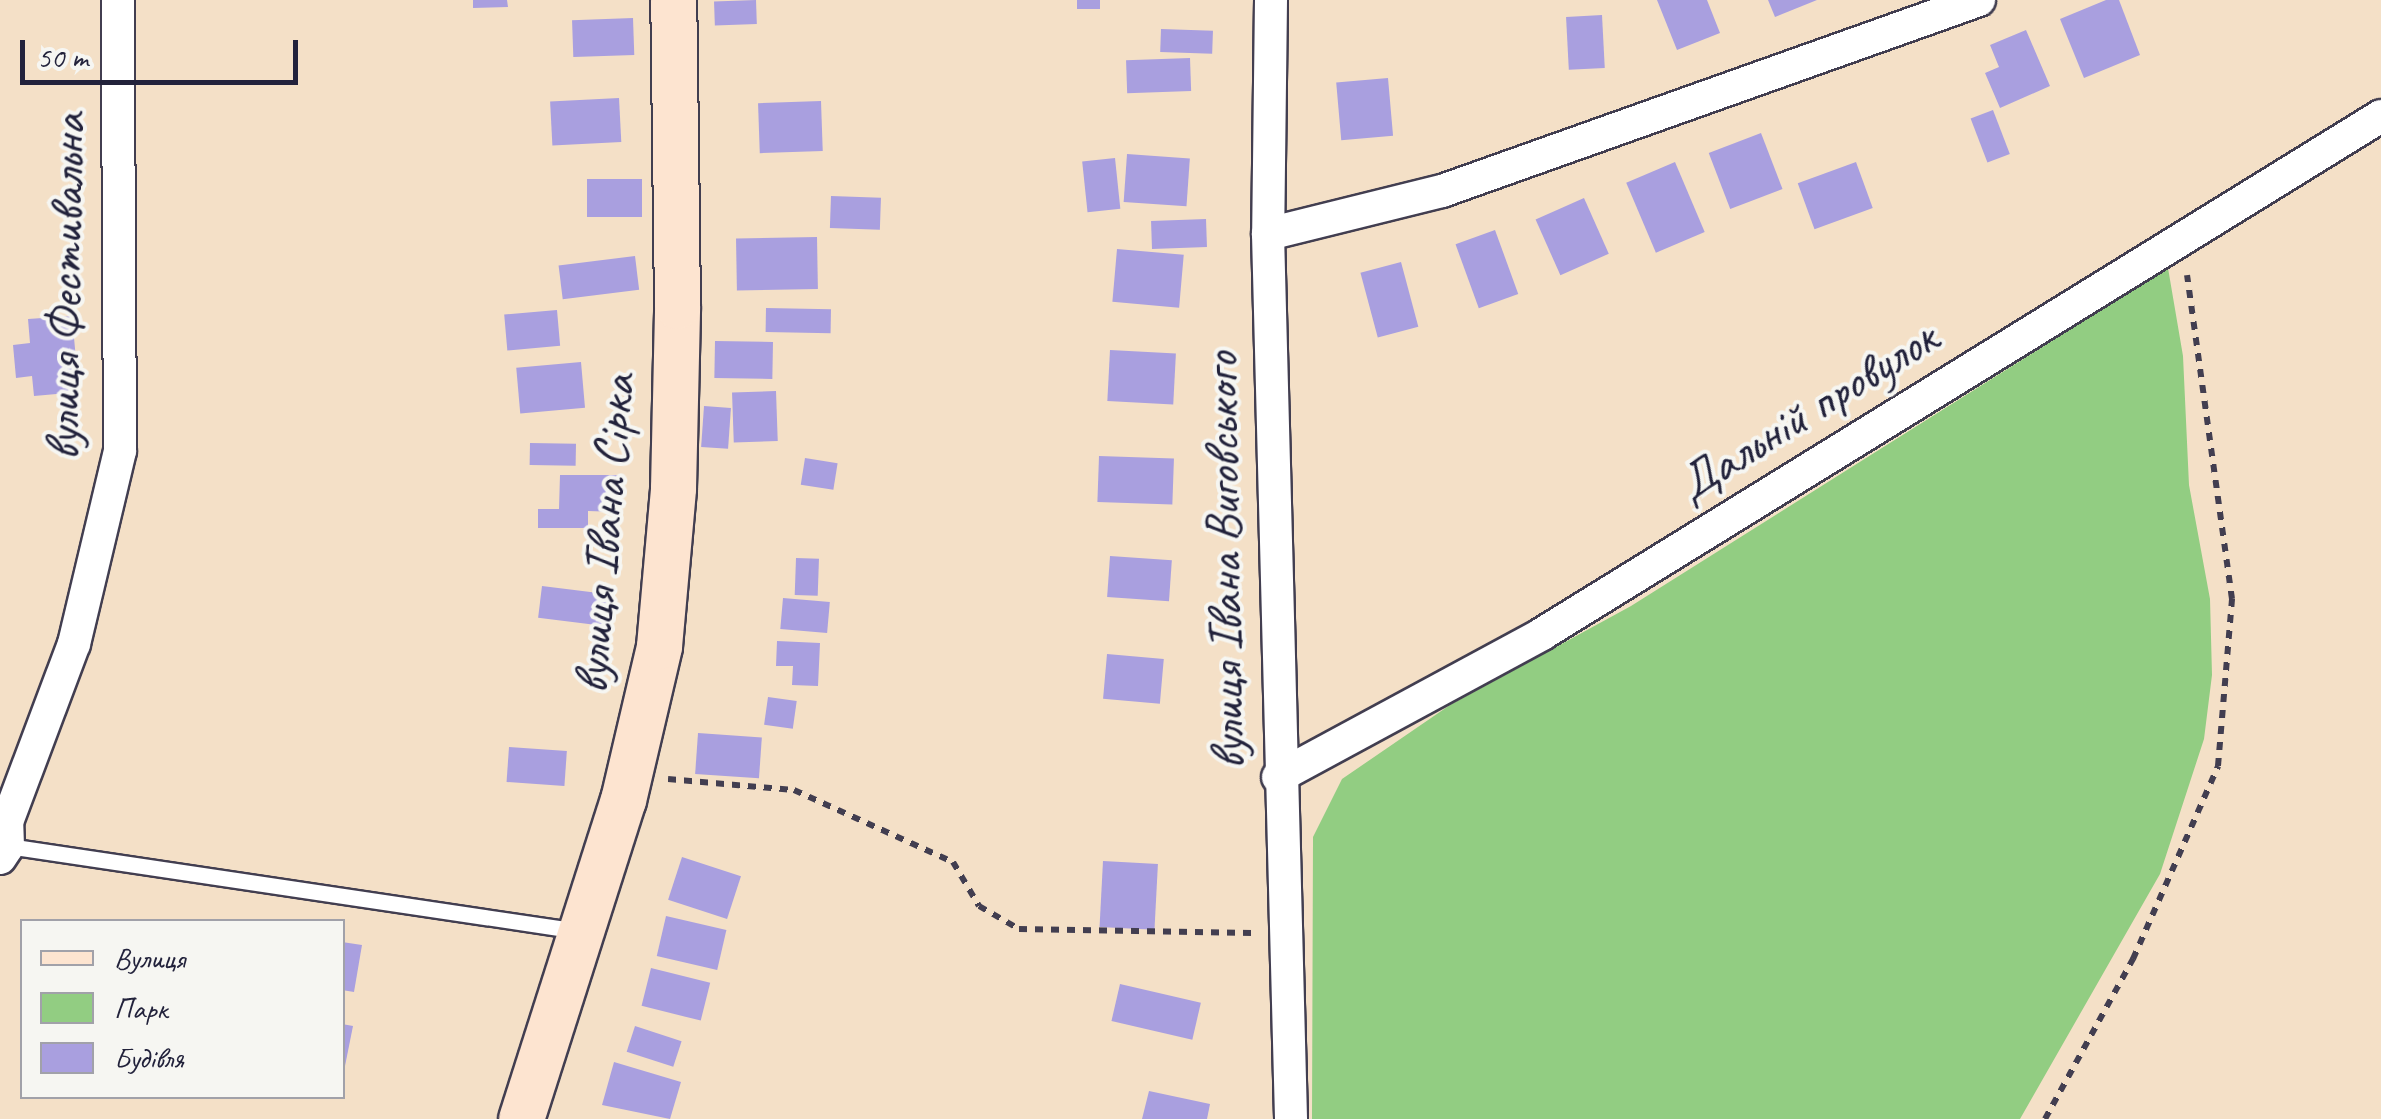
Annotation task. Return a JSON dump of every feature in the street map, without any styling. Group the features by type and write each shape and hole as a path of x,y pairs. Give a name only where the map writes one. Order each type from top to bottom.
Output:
{"street":[{"name":"вулиця Фестивальна","path":"4,852 7,822 74,644 120,451 118,0"},
{"name":"вулиця Івана Сірка","path":"521,1119 583,932 630,772 659,646 672,488 673,0"},
{"name":"вулиця Івана Виговського","path":"1271,0 1268,234 1278,777 1290,1119"},
{"path":"1268,234 1442,191 1979,0"},
{"name":"Дальній провулок","path":"1278,777 1542,634 2381,116"}],"lane":[{"path":"4,852 583,932"}],"path":[{"path":"2044,1119 2134,960 2218,766 2232,599 2181,240"},
{"path":"630,772 708,786 794,790 953,862 978,906 1019,930 1284,933"}],"green space":[{"path":"2168,268 2183,356 2189,485 2210,599 2212,675 2204,739 2160,874 2020,1119 1312,1119 1313,837 1342,779 1450,705 1631,606"}],"building":[{"path":"473,0 507,0 508,7 473,8"},
{"path":"756,0 757,24 715,25 714,1"},
{"path":"1077,0 1100,0 1100,9 1077,9"},
{"path":"1657,0 1707,0 1720,33 1677,50"},
{"path":"1768,0 1817,0 1775,17"},
{"path":"2106,0 2119,0 2140,55 2084,78 2060,19"},
{"path":"1602,15 1605,68 1569,70 1566,17"},
{"path":"633,18 634,55 573,57 572,20"},
{"path":"1161,29 1213,31 1212,54 1160,52"},
{"path":"2026,30 2050,86 2000,108 1985,73 1999,67 1990,45"},
{"path":"1190,58 1191,91 1127,93 1126,60"},
{"path":"1388,78 1393,136 1341,140 1336,83"},
{"path":"619,98 621,142 552,146 550,102"},
{"path":"821,101 823,151 760,153 758,103"},
{"path":"1993,110 2010,154 1987,162 1971,119"},
{"path":"1761,133 1783,189 1730,209 1709,153"},
{"path":"1127,154 1190,158 1186,206 1124,202"},
{"path":"1115,158 1120,209 1088,212 1082,161"},
{"path":"1675,162 1705,232 1656,253 1626,183"},
{"path":"1856,162 1873,208 1814,229 1798,183"},
{"path":"587,179 642,179 642,217 587,217"},
{"path":"831,196 881,198 880,230 830,228"},
{"path":"1584,198 1609,254 1560,275 1536,220"},
{"path":"1206,219 1207,247 1152,249 1151,221"},
{"path":"1495,230 1518,294 1479,308 1456,244"},
{"path":"817,237 818,289 737,290 736,238"},
{"path":"1117,249 1184,255 1179,308 1112,302"},
{"path":"635,256 639,290 563,299 559,265"},
{"path":"1401,262 1418,327 1378,338 1360,273"},
{"path":"766,308 831,309 831,333 766,332"},
{"path":"557,310 560,346 507,350 504,315"},
{"path":"72,316 79,392 34,396 32,376 16,378 13,345 30,343 28,319"},
{"path":"715,341 773,342 772,379 714,378"},
{"path":"1110,350 1176,353 1173,404 1107,401"},
{"path":"581,362 585,408 520,413 516,368"},
{"path":"776,391 778,441 734,443 732,393"},
{"path":"704,406 731,408 728,449 701,447"},
{"path":"530,443 576,444 576,466 530,465"},
{"path":"1099,456 1174,459 1172,505 1097,502"},
{"path":"805,458 838,463 833,490 801,485"},
{"path":"560,475 619,475 618,512 588,511 588,528 538,528 538,509 559,509"},
{"path":"1110,556 1172,560 1169,601 1107,597"},
{"path":"796,558 819,559 818,596 795,595"},
{"path":"542,586 609,594 605,626 538,618"},
{"path":"783,598 830,602 827,633 780,629"},
{"path":"777,641 820,643 818,686 792,685 793,666 776,666"},
{"path":"1107,654 1164,659 1160,704 1103,699"},
{"path":"768,697 797,701 793,729 764,725"},
{"path":"698,733 762,737 759,778 695,774"},
{"path":"509,747 567,751 564,786 507,782"},
{"path":"682,857 741,876 727,919 668,900"},
{"path":"1103,861 1158,864 1154,930 1100,927"},
{"path":"666,916 726,930 717,970 657,956"},
{"path":"345,942 362,945 354,992 345,990"},
{"path":"651,968 710,983 701,1021 642,1006"},
{"path":"1120,984 1201,1003 1192,1040 1111,1021"},
{"path":"345,1025 353,1026 345,1066"},
{"path":"635,1026 682,1041 673,1067 627,1052"},
{"path":"614,1062 681,1082 670,1119 602,1105"},
{"path":"1149,1091 1210,1104 1207,1119 1142,1119"}]}
